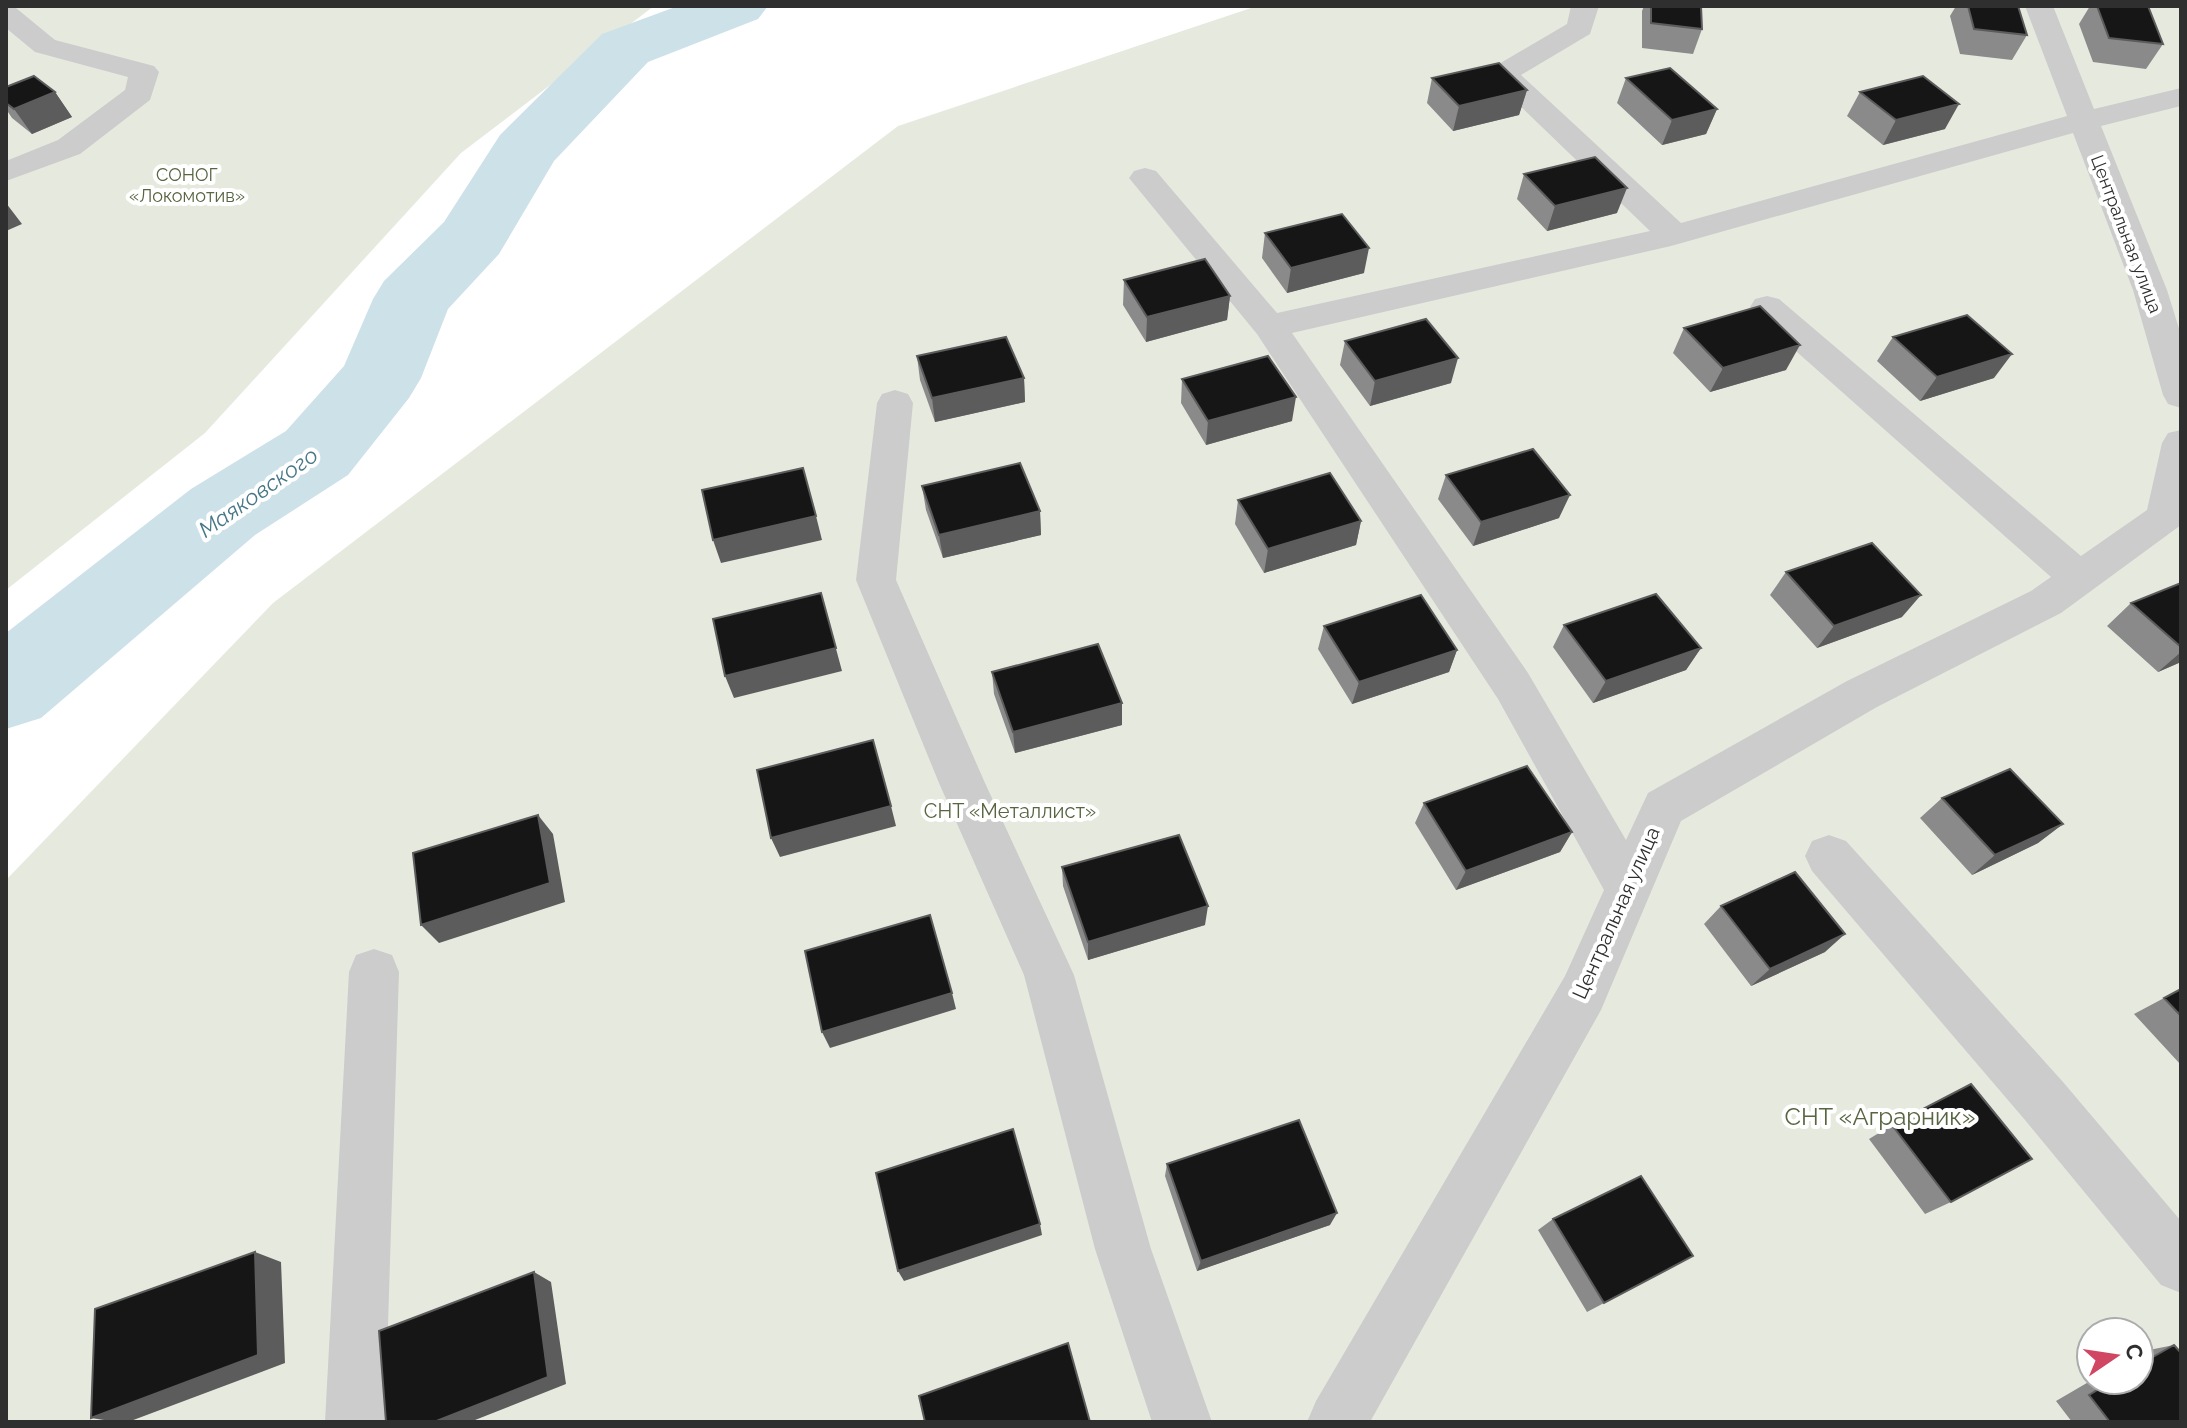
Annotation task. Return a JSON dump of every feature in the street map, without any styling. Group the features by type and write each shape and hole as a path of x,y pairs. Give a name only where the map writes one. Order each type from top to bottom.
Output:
{"street":[{"path":"1585,6 1580,28 1502,74 1674,235"},
{"name":"Центральная улица","path":"2039,6 2083,120 2166,295 2181,395"},
{"path":"6,14 45,46 144,72 139,94 69,147 6,172"},
{"path":"1269,326 1507,276 1674,235 2083,120 2181,97"},
{"path":"1145,178 1269,326 1513,686 1628,888"},
{"path":"1767,307 2080,578"},
{"path":"895,403 876,580 962,783 1049,975 1123,1249 1182,1422"},
{"name":"Центральная улица","path":"1337,1422 1583,993 1664,807 1862,694 2046,602 2165,518 2181,443"},
{"path":"1829,856 2044,1101 2181,1265"},
{"path":"355,1422 374,972"}],"green space":[{"name":"СОНОГ «Локомотив»","path":"6,6 654,6 461,153 205,433 6,590"},
{"name":"СНТ «Металлист»","path":"1257,6 2181,6 2181,1422 6,1422 6,880 273,603 898,126"}],"building":[{"path":"1651,6 1701,6 1702,29 1651,23"},
{"path":"1968,6 2018,6 2027,35 1974,29"},
{"path":"2097,6 2148,6 2163,44 2109,38"},
{"path":"1499,63 1527,90 1459,106 1432,78"},
{"path":"1670,68 1717,109 1672,120 1626,78"},
{"path":"34,76 55,92 14,109 6,103 6,87"},
{"path":"1923,76 1959,104 1896,120 1860,92"},
{"path":"1595,157 1627,188 1555,206 1524,174"},
{"path":"1342,214 1369,248 1291,268 1265,233"},
{"path":"1205,259 1230,296 1147,317 1124,280"},
{"path":"1760,306 1800,345 1723,368 1684,328"},
{"path":"1967,315 2012,354 1937,377 1893,337"},
{"path":"1426,319 1458,358 1375,381 1345,341"},
{"path":"1006,337 1024,378 932,398 917,356"},
{"path":"1268,356 1296,397 1208,421 1182,379"},
{"path":"1533,449 1570,495 1481,522 1446,475"},
{"path":"1020,463 1040,511 939,535 922,486"},
{"path":"803,468 816,516 713,540 702,490"},
{"path":"1330,473 1361,521 1268,549 1238,500"},
{"path":"1872,543 1921,595 1834,626 1786,572"},
{"path":"2181,583 2181,647 2131,603"},
{"path":"821,593 836,648 725,676 713,619"},
{"path":"1656,594 1701,648 1606,681 1564,625"},
{"path":"1421,595 1457,650 1359,682 1324,626"},
{"path":"1098,644 1122,703 1013,732 992,672"},
{"path":"873,740 891,806 771,838 757,770"},
{"path":"1527,766 1572,832 1466,871 1424,803"},
{"path":"2010,769 2063,824 1995,855 1942,798"},
{"path":"538,815 550,883 421,925 413,853"},
{"path":"1179,835 1208,906 1088,942 1062,867"},
{"path":"1795,872 1845,934 1770,969 1721,906"},
{"path":"930,915 952,993 822,1032 805,951"},
{"path":"2181,989 2181,1016 2164,998"},
{"path":"1971,1084 2032,1159 1951,1202 1892,1125"},
{"path":"1299,1120 1337,1213 1201,1261 1167,1164"},
{"path":"1013,1129 1040,1224 898,1271 876,1173"},
{"path":"1641,1176 1693,1256 1604,1303 1553,1219"},
{"path":"255,1252 258,1355 91,1418 95,1309"},
{"path":"534,1272 548,1377 434,1422 386,1422 379,1331"},
{"path":"1068,1343 1090,1422 925,1422 919,1396"},
{"path":"2174,1345 2181,1353 2181,1422 2110,1422 2090,1396 2155,1396 2155,1356"}],"waterway":[{"name":"Маяковского","path":"6,689 223,512 317,453 380,378 412,299 472,237 525,150 625,48 736,6"}],"park label":[{"name":"СНТ «Аграрник»","path":"1880,1117"}]}
